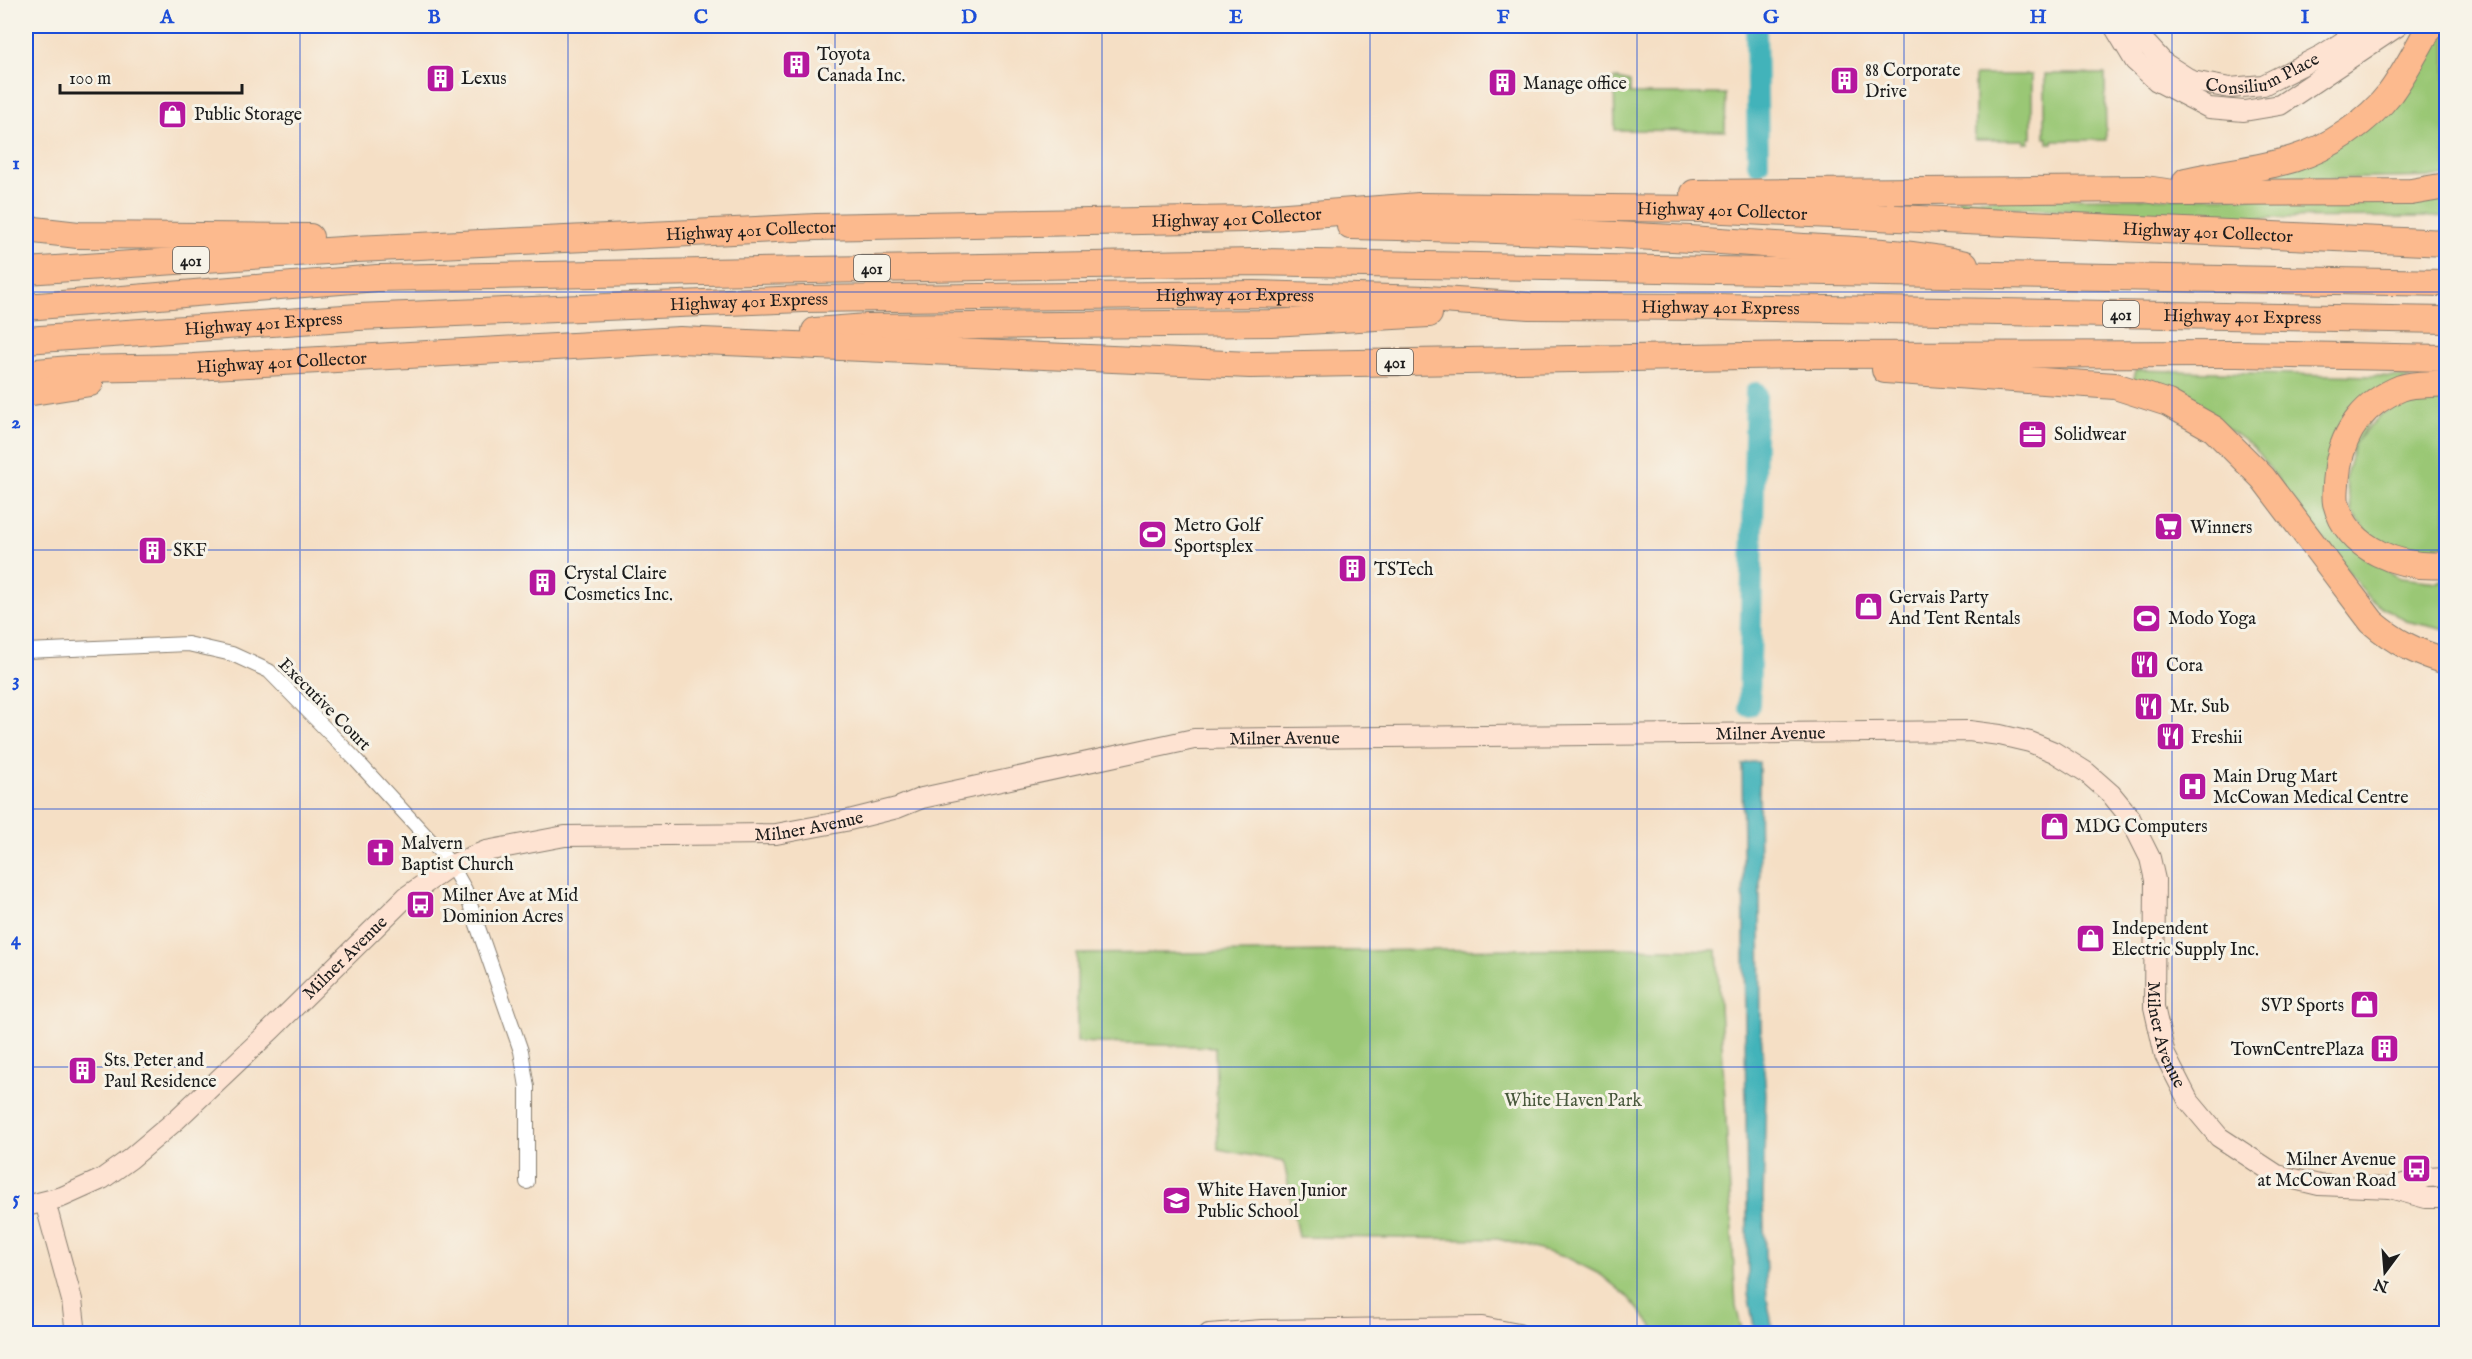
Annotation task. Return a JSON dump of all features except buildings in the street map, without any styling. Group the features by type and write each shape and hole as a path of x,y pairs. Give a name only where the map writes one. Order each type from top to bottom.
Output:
{"highway":[{"path":"2145,189 2295,158 2329,143 2363,121 2389,95 2411,63 2430,26"},
{"path":"1631,208 1683,194 1708,192 2145,189 2174,193 2411,192 2446,186"},
{"name":"Highway 401 Collector","path":"26,271 357,249 816,227 1246,219 1419,206 1702,209 2446,243"},
{"path":"1246,219 1306,225 1522,230 1928,255 2012,275"},
{"path":"26,229 78,235 310,237 357,249"},
{"path":"2412,242 2446,236"},
{"name":"Highway 401 Express","path":"26,307 377,278 1256,262 1720,272 2446,283"},
{"name":"Highway 401 Express","path":"26,340 358,316 803,298 1255,294 1427,299 1529,306 1720,307 2446,320"},
{"path":"680,340 867,327 1271,322 1529,306"},
{"name":"Highway 401 Collector","path":"26,373 70,369 193,367 680,340 1250,365 1723,356 2236,354 2446,357"},
{"path":"1723,356 1795,364 2115,386 2168,403 2214,429 2263,478 2372,622 2392,639 2411,649 2446,661"},
{"path":"26,393 193,367"},
{"path":"2446,383 2403,387 2378,400 2354,421 2341,449 2336,502 2345,524 2366,547 2411,565 2446,565"}],"main road":[{"name":"Consilium Place","path":"2114,26 2135,61 2157,81 2209,108 2244,111 2280,105 2398,26"},
{"name":"Consilium Place","path":"2138,26 2142,39 2164,63 2192,81 2230,88 2263,85 2322,55 2368,26"},
{"name":"Milner Avenue","path":"26,1206 45,1202 102,1179 130,1159 176,1120 271,1030 406,897 451,865 486,851 565,836 776,834 845,821 897,808 922,798 1194,739 1969,731 2030,742 2068,761 2086,772 2111,795 2129,816 2150,858 2156,880 2154,1007 2165,1055 2188,1100 2219,1137 2277,1175 2319,1185 2390,1188 2426,1198 2446,1198"},
{"name":"Milner Avenue","path":"2390,1188 2427,1177 2446,1176"},
{"path":"45,1202 72,1300 76,1334"},
{"path":"1209,1334 1262,1330 1482,1328 1518,1334"}],"street":[{"name":"Executive Court","path":"26,651 188,644 232,654 269,671 355,759 451,865 465,890 521,1051 527,1087 527,1182"}],"green space":[{"path":"2441,26 2446,26 2446,177 2261,180 2262,175 2315,158"},
{"path":"2045,74 2105,74 2106,140 2053,140 2053,143 2048,143 2048,138 2045,138"},
{"path":"1975,75 2032,75 2032,138 2029,138 2029,143 2024,143 2024,140 1975,140"},
{"path":"1614,78 1630,82 1630,94 1726,94 1725,131 1615,130"},
{"path":"2446,196 2446,217 2238,218 1958,205 1958,199"},
{"path":"2136,370 2411,377 2390,389 2328,487 2364,557 2400,578 2438,582 2446,578 2446,630 2406,621 2370,600 2254,448 2201,409 2133,381"},
{"path":"2446,394 2446,557 2433,561 2375,544 2352,512 2345,479 2355,443 2381,414 2417,397"},
{"name":"White Haven Park","path":"1622,948 1717,950 1736,1307 1743,1333 1658,1333 1628,1297 1601,1275 1568,1258 1498,1239 1298,1237 1284,1162 1218,1149 1215,1047 1077,1042 1077,954"}],"water":[{"path":"1759,762 1761,1032 1766,1093 1763,1200 1767,1299 1774,1334 1755,1333 1748,1293 1742,764"}],"waterway":[{"path":"1756,26 1758,163"},
{"path":"1749,706 1756,393"}],"place":[{"name":"Toyota Canada Inc.","path":"796,64"},
{"name":"Lexus","path":"440,78"},
{"name":"88 Corporate Drive","path":"1844,80"},
{"name":"Manage office","path":"1502,83"},
{"name":"Public Storage","path":"173,114"},
{"name":"Solidwear","path":"2033,434"},
{"name":"Winners","path":"2169,527"},
{"name":"Metro Golf Sportsplex","path":"1153,535"},
{"name":"SKF","path":"152,550"},
{"name":"TSTech","path":"1353,569"},
{"name":"Crystal Claire Cosmetics Inc.","path":"543,583"},
{"name":"Gervais Party And Tent Rentals","path":"1868,607"},
{"name":"Modo Yoga","path":"2147,618"},
{"name":"Cora","path":"2145,665"},
{"name":"Mr. Sub","path":"2149,706"},
{"name":"Freshii","path":"2170,737"},
{"name":"Main Drug Mart McCowan Medical Centre","path":"2192,786"},
{"name":"MDG Computers","path":"2054,826"},
{"name":"Malvern Baptist Church","path":"380,853"},
{"name":"Milner Ave at Mid Dominion Acres","path":"421,905"},
{"name":"Independent Electric Supply Inc.","path":"2091,938"},
{"name":"SVP Sports","path":"2365,1005"},
{"name":"TownCentrePlaza","path":"2385,1049"},
{"name":"Sts. Peter and Paul Residence","path":"83,1070"},
{"name":"Milner Avenue at McCowan Road","path":"2417,1169"},
{"name":"White Haven Junior Public School","path":"1176,1200"}]}
